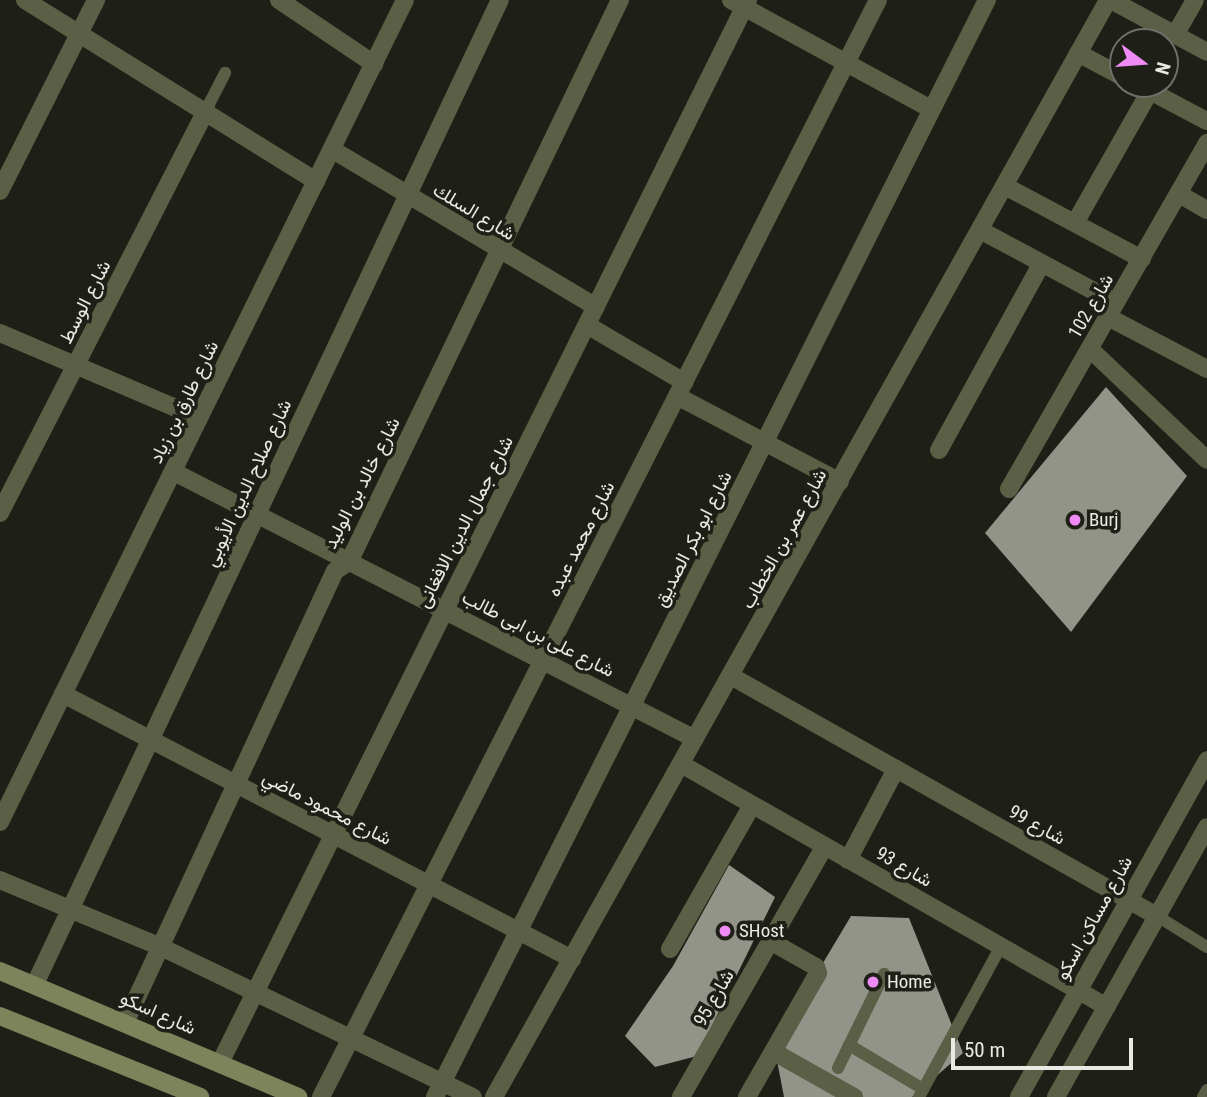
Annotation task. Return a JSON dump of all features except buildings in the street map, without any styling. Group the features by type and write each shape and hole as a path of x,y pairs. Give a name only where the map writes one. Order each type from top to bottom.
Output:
{"main road":[{"name":"شارع اسكو","path":"0,971 126,1021 298,1097"},
{"path":"0,1016 200,1097"}],"street":[{"path":"25,0 80,31 316,181"},
{"path":"0,191 6,164 96,0"},
{"path":"279,0 374,64"},
{"name":"شارع طارق بن زياد","path":"0,822 333,150 404,0"},
{"name":"شارع صلاح الدين الأيوبي","path":"35,985 500,0"},
{"name":"شارع خالد بن الوليد","path":"126,1021 335,571 349,562 620,0"},
{"name":"شارع محمد عبده","path":"321,1097 878,0"},
{"name":"شارع ابو بكر الصديق","path":"439,1090 987,0"},
{"path":"1110,0 1162,28"},
{"name":"شارع عمر بن الخطاب","path":"494,1097 1110,0"},
{"path":"1179,28 1195,0"},
{"path":"741,2 932,109"},
{"name":"شارع جمال الدين الافغانى","path":"220,1063 596,307 741,2"},
{"path":"1179,37 1207,52"},
{"path":"1078,53 1109,70"},
{"path":"1075,223 1138,98"},
{"path":"1162,98 1207,121"},
{"name":"شارع الوسط","path":"0,513 206,110"},
{"name":"شارع 102","path":"1009,489 1207,143"},
{"name":"شارع السلك","path":"333,150 499,253 596,307"},
{"path":"1004,186 1142,259"},
{"path":"1178,194 1207,210"},
{"path":"980,230 1042,263 1207,369"},
{"path":"939,450 1042,263"},
{"path":"587,325 765,443 840,482"},
{"path":"0,333 199,418"},
{"path":"1090,349 1207,460"},
{"name":"شارع على بن ابى طالب","path":"174,471 695,739"},
{"name":"شارع 99","path":"731,676 1157,916"},
{"name":"شارع محمود ماضي","path":"63,694 572,959"},
{"name":"شارع مساكن اسكو","path":"1019,1097 1207,760"},
{"name":"شارع 93","path":"681,764 1107,1007"},
{"path":"848,860 896,769"},
{"path":"670,949 752,805"},
{"path":"1056,1097 1207,827"},
{"name":"شارع 95","path":"681,1097 825,846"},
{"path":"0,880 161,947 351,1038 439,1090 473,1097"},
{"path":"747,1097 818,974 816,967 770,941"},
{"path":"774,1052 854,1097"}],"lane":[{"path":"206,110 225,73"},
{"path":"1157,916 1207,947"},
{"path":"849,1045 921,1093 1001,946"},
{"path":"838,1068 884,974"},
{"path":"1203,1097 1207,1090"}],"place":[{"name":"Burj","path":"1075,520"},
{"name":"SHost","path":"725,931"},
{"name":"Home","path":"873,982"}]}
